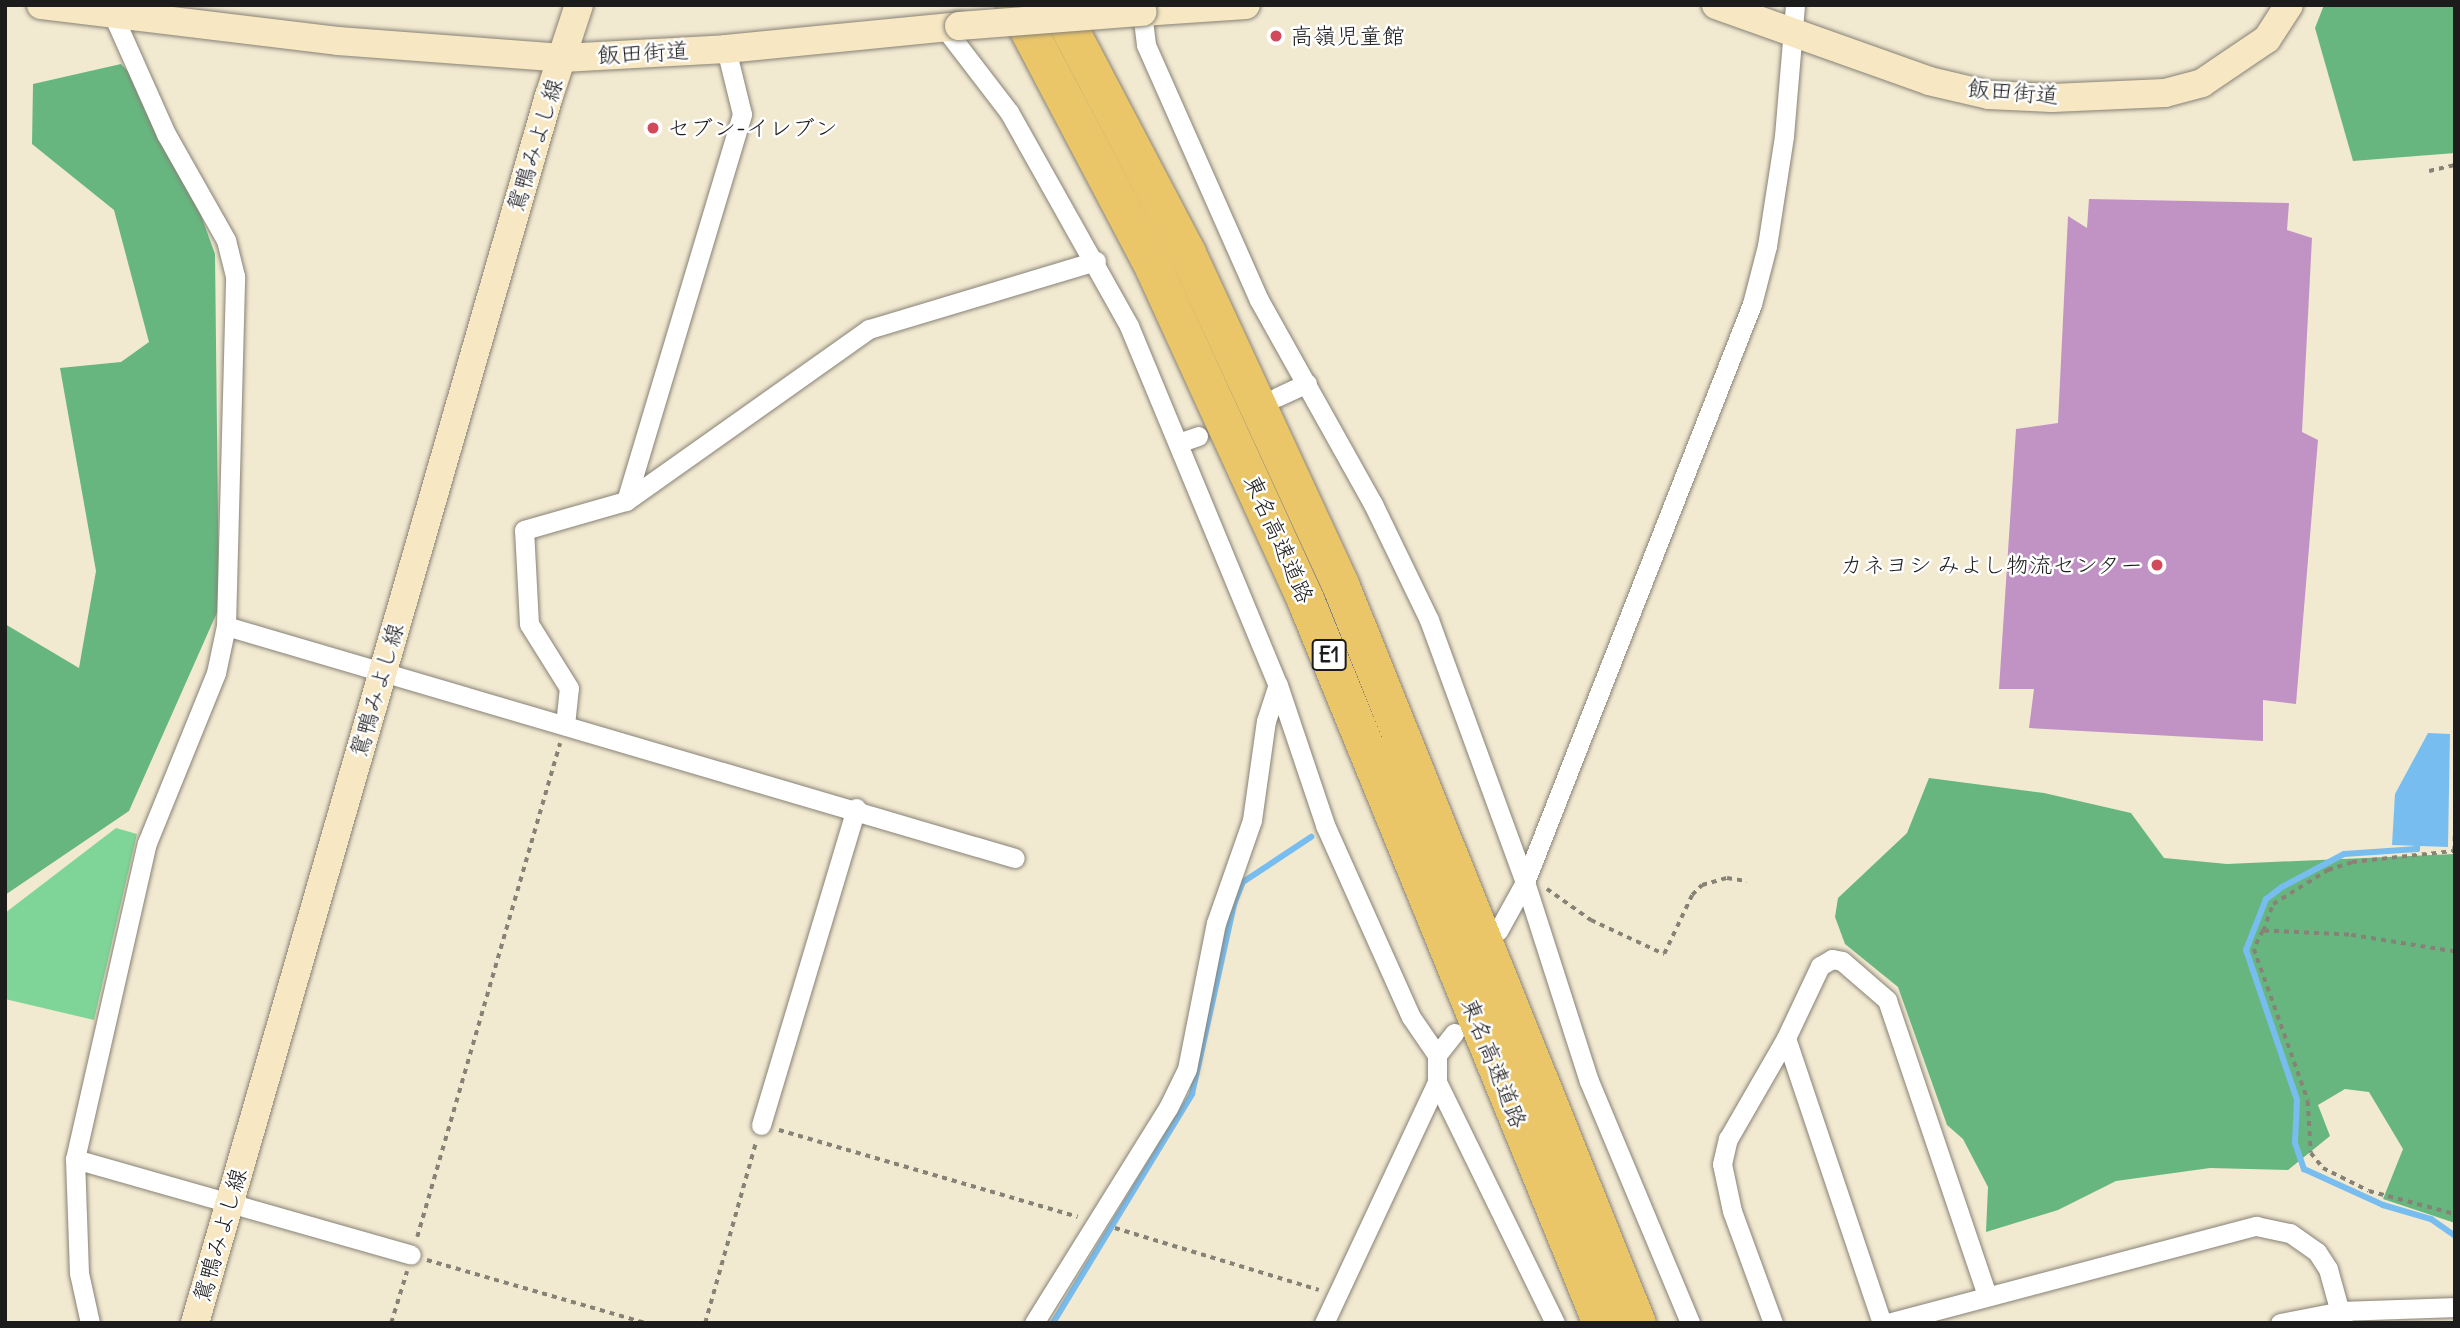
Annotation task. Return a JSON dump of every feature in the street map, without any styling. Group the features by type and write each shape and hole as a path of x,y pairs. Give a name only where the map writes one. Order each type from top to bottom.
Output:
{"highway":[{"name":"東名高速道路","path":"1015,5 1154,269 1300,587 1601,1323"},
{"name":"東名高速道路","path":"1057,5 1187,253 1339,584 1637,1323"}],"main road":[{"name":"飯田街道","path":"41,5 109,10 338,41 562,58 726,49 943,19 1246,5"},
{"name":"鴛鴨みよし線","path":"195,1323 382,673 579,5"},
{"name":"飯田街道","path":"1716,5 1794,18 1929,81 1989,95 2128,96 2184,89 2222,73 2267,39 2289,5"}],"street":[{"path":"1140,9 1146,45 1259,300 1307,383 1429,620 1525,883 1589,1081 1690,1323"},
{"path":"90,1323 79,1273 75,1159 147,843 216,673 226,626 236,276 232,255 203,194 166,134 109,10"},
{"path":"1498,931 1525,883 1752,304 1778,177 1794,18"},
{"path":"943,19 1009,112 1096,261 1189,439 1278,685 1325,825 1411,1017 1437,1055 1437,1082 1324,1323"},
{"path":"626,501 742,114 726,49"},
{"path":"565,725 569,688 529,624 524,530 626,501 869,330 1096,261"},
{"path":"1277,397 1307,383"},
{"path":"226,626 856,808 1015,858"},
{"path":"1034,1323 1187,1069 1216,923 1252,820 1266,721 1278,685"},
{"path":"761,1125 856,808"},
{"path":"1773,1323 1732,1211 1722,1164 1728,1139 1786,1038 1821,966 1832,959 1842,961 1887,1000 1987,1296"},
{"path":"1437,1055 1454,1033"},
{"path":"1786,1038 1882,1323"},
{"path":"1437,1082 1555,1323"},
{"path":"75,1159 411,1255"},
{"path":"1888,1323 2256,1226 2290,1233 2317,1252 2328,1269 2342,1317"},
{"path":"2280,1323 2446,1312"}],"path":[{"path":"2429,171 2455,164"},
{"path":"391,1323 565,725"},
{"path":"2455,821 2454,851 2352,862 2328,870 2273,904 2254,949 2308,1101 2311,1153 2323,1168 2369,1191 2455,1214"},
{"path":"1525,883 1542,886 1591,920 1664,954 1692,895 1702,885 1727,878 1747,881"},
{"path":"2263,931 2349,935 2455,952"},
{"path":"705,1323 761,1125 1096,1222 1338,1296"},
{"path":"411,1255 646,1323"}],"green space":[{"path":"2324,5 2455,5 2455,153 2353,161 2315,28"},
{"path":"121,64 163,110 215,254 219,608 129,811 5,895 5,624 79,668 96,571 60,368 121,362 149,342 114,210 32,144 33,84"},
{"path":"1929,778 2044,793 2131,813 2164,858 2227,864 2455,854 2455,1223 2383,1199 2403,1149 2369,1092 2345,1089 2318,1105 2330,1136 2288,1170 2210,1168 2116,1181 2058,1210 1986,1232 1988,1187 1963,1139 1947,1125 1898,987 1845,944 1835,917 1838,898 1907,833"},
{"path":"116,828 137,834 94,1020 5,999 5,913"}],"water":[{"path":"2428,733 2450,734 2448,847 2392,845 2395,794"}],"building":[{"name":"カネヨシ みよし物流センター","path":"2089,199 2289,203 2287,230 2312,238 2302,432 2318,440 2296,704 2263,700 2263,741 2029,728 2034,689 1999,689 2016,429 2058,423 2068,216 2087,228"}],"waterway":[{"path":"1053,1323 1192,1094 1234,904 1243,882 1311,837"},
{"path":"2418,839 2417,849 2344,854 2282,887 2266,899 2246,950 2297,1100 2295,1143 2304,1169 2383,1205 2431,1219 2455,1236"}],"place":[{"name":"高嶺児童館","path":"1276,36"},
{"name":"セブン-イレブン","path":"653,128"},
{"name":"カネヨシ みよし物流センター","path":"2157,565"}]}
